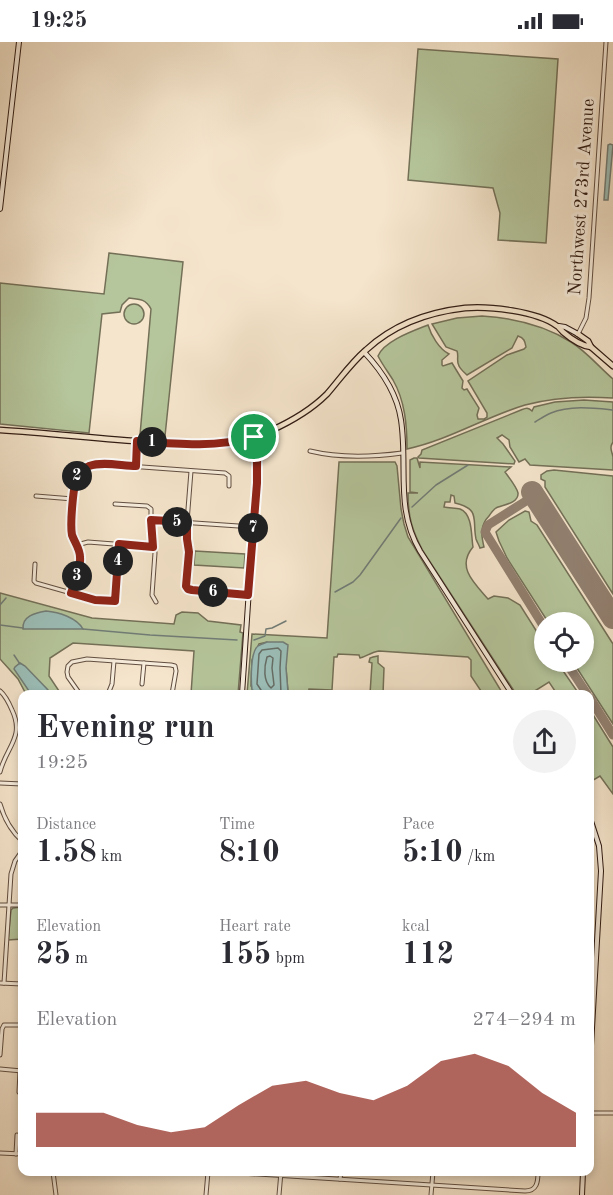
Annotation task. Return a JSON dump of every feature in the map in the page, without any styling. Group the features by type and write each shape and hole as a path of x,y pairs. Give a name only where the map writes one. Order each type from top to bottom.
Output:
{"main road":[{"path":"0,209 19,42"},
{"path":"0,430 204,445 254,437 292,420 319,401 363,352 393,330 414,320 444,311 462,309 489,308 515,311 565,327 588,341 591,347 613,366"},
{"path":"559,326 562,331 585,346 591,347"},
{"path":"363,352 382,373 390,386 401,420 405,509 408,524 416,542 509,690"},
{"path":"242,690 258,463 254,437"},
{"path":"594,828 602,864 594,980"},
{"path":"582,1195 583,1176"}],"street":[{"name":"Northwest 273rd Avenue","path":"578,334 586,318 589,298 606,42"},
{"path":"136,466 137,441"},
{"path":"310,451 373,456 402,453"},
{"path":"71,593 80,566 80,551 71,527 73,499 77,477 88,466 101,464 227,473 230,478 229,486"},
{"path":"191,471 186,586 192,590 248,595"},
{"path":"36,496 73,499"},
{"path":"115,504 147,506 151,509 155,553 152,595 156,602"},
{"path":"151,520 253,527"},
{"path":"77,545 88,542 153,547"},
{"path":"35,564 34,581 95,600 115,601 119,544"},
{"path":"77,690 68,677 66,669 72,662 80,660 175,666 173,690"},
{"path":"110,690 114,661"},
{"path":"142,684 144,663"},
{"path":"0,690 17,724 17,735 5,753 0,772"},
{"path":"0,783 18,784"},
{"path":"0,804 7,822 18,837"},
{"path":"18,857 12,867 2,983 18,984"},
{"path":"0,905 18,905"},
{"path":"0,1055 4,1025 18,1025"},
{"path":"0,1069 18,1071"},
{"path":"594,1113 613,1113"},
{"path":"0,1153 16,1154 17,1134"},
{"path":"54,1176 56,1195"},
{"path":"206,1195 208,1176"},
{"path":"279,1195 281,1176"},
{"path":"310,1176 525,1191 534,1188 538,1176"},
{"path":"430,1195 432,1176"}],"green space":[{"path":"418,49 558,59 546,243 498,240 500,213 493,188 408,180"},
{"path":"109,253 183,262 165,436 140,435 151,309 144,301 129,298 122,305 120,312 102,314 89,433 0,424 0,283 104,294"},
{"path":"134,304 141,307 144,314 141,321 134,324 127,321 124,314 127,307"},
{"path":"482,316 528,323 571,342 613,379 613,398 569,398 525,405 438,440 407,449 403,405 393,380 378,356 393,341 428,325 436,341 449,354 442,360 442,365 452,363 463,381 462,388 467,389 479,408 478,419 484,419 487,413 468,381 507,355 524,349 526,347 524,340 518,336 512,348 467,375 458,364 457,351 446,347 432,324 457,318"},
{"path":"584,400 613,402 611,448 613,470 530,465 525,459 519,462 510,447 509,440 502,435 497,438 515,461 514,464 418,457 422,450 524,409 528,408 532,411 534,407 555,402"},
{"path":"414,458 417,458 420,468 420,462 511,467 505,472 516,488 518,497 513,502 496,508 486,519 482,530 484,547 480,548 476,540 474,516 469,508 455,503 454,496 451,495 450,502 445,502 444,507 460,509 469,520 473,547 466,561 473,581 488,599 494,596 508,598 520,605 534,627 534,672 564,672 576,690 554,690 549,682 536,690 513,690 423,551 411,523 408,502 408,493 418,493 410,492 410,460"},
{"path":"339,462 395,462 401,509 408,537 501,690 480,690 471,676 471,660 468,657 379,651 360,658 359,655 338,654 334,657 332,690 288,690 286,668 267,642 259,644 252,660 251,686 255,690 247,690 252,634 327,638"},
{"path":"554,470 613,476 613,594 545,487 545,481 541,479 541,475"},
{"path":"525,511 529,512 531,521 537,525 593,612 542,612 507,558 496,532 509,520"},
{"path":"195,551 245,554 244,568 194,565"},
{"path":"0,593 92,618 174,624 176,615 182,612 198,613 208,621 241,625 240,632 243,633 238,690 191,690 194,651 73,643 50,658 49,676 58,690 24,690 18,679 0,659"},
{"path":"594,614 613,644 613,724 594,695 594,690 591,690 579,672 594,672"},
{"path":"378,656 378,663 384,668 383,690 370,690 372,663 369,662 370,658"},
{"path":"594,716 613,747 613,794 600,776 594,780"},
{"path":"18,907 18,939 8,940 11,910"}],"water":[{"path":"608,145 613,145 608,200 604,200"},
{"path":"46,611 67,616 83,629 23,629 27,618"},
{"path":"267,642 283,642 288,645 286,668 288,690 252,690 252,667 255,649"},
{"path":"20,663 25,666 48,690 28,690 14,669"}],"waterway":[{"path":"535,422 558,410 582,408 613,410"},
{"path":"412,507 436,485 468,465"},
{"path":"335,592 353,582 360,575 401,518"},
{"path":"0,605 6,598"},
{"path":"254,640 265,636 266,629 286,621"},
{"path":"0,625 23,628"},
{"path":"83,629 237,640"},
{"path":"14,655 20,664"}],"taxiway":[{"path":"534,496 488,525 485,532 535,612"},
{"path":"573,672 584,690"},
{"path":"594,704 613,735"}],"runway":[{"path":"532,492 613,618"}],"route":[{"path":"254,437 257,452 257,483 248,595 188,589 186,586 189,552 187,522 151,520 153,547 119,544 115,601 95,600 71,593 80,566 80,551 71,527 75,483 80,472 88,466 97,464 136,466 137,441 204,445 254,437"}]}
